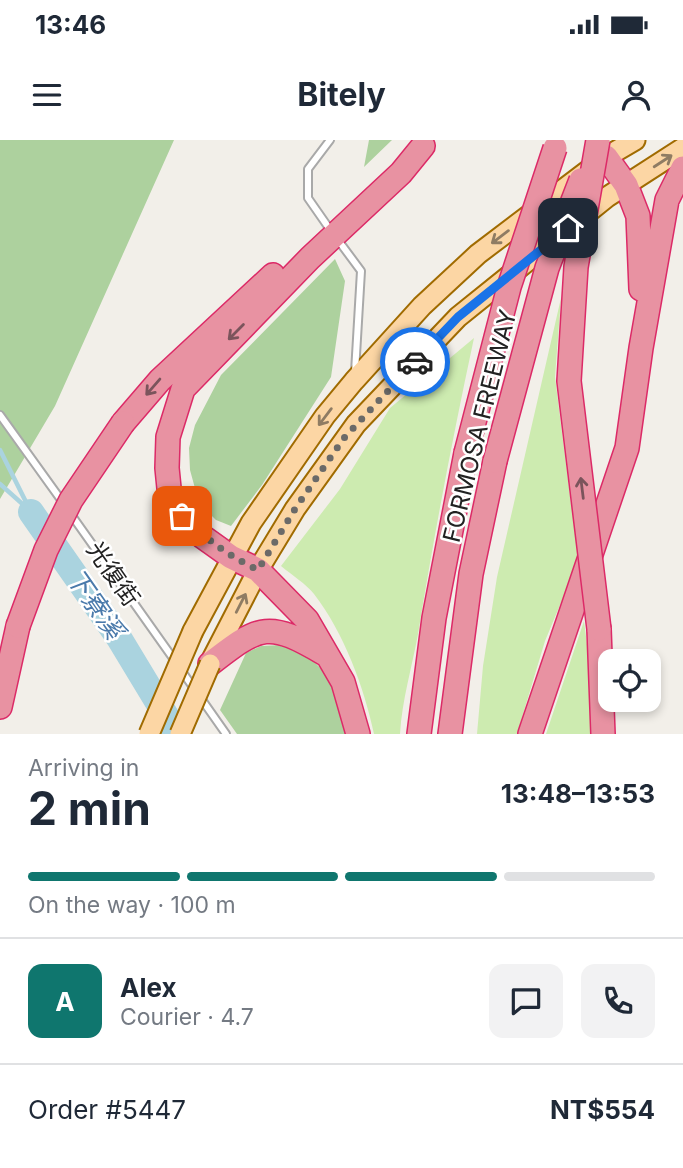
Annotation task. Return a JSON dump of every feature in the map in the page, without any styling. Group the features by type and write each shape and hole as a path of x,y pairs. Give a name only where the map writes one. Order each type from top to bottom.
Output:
{"highway":[{"path":"0,706 18,626 46,550 71,500 123,423 160,380 331,230 401,173 426,143"},
{"name":"FORMOSA FREEWAY","path":"419,734 434,618 466,453 509,287 556,144"},
{"path":"601,146 626,185 638,216 641,348"},
{"path":"601,146 576,267 569,381 599,629 603,734"},
{"name":"FORMOSA FREEWAY","path":"450,734 471,575 495,461 547,268 601,146"},
{"path":"530,734 628,448 641,348 667,200 683,168"},
{"path":"331,230 183,389 167,437 167,468 170,498 182,516 203,537 231,557 258,570 307,621 343,682 358,734"},
{"path":"210,664 247,636 273,631 292,635 328,656"}],"main road":[{"path":"149,734 193,632 231,557 251,523 325,416 422,306 478,254 601,146 635,140"},
{"path":"180,734 210,664 258,570 295,509 344,438 458,317 558,236 626,185 683,148"}],"lane":[{"path":"330,140 308,170 308,198 361,271 354,381"},
{"name":"光復街","path":"0,415 226,734"}],"green space":[{"path":"0,140 174,140 55,406 0,499"},
{"path":"369,140 392,140 364,167"},
{"path":"335,259 345,281 331,377 262,485 231,526 216,520 199,503 190,470 189,448 195,425 221,375"},
{"path":"561,298 555,377 571,504 582,552 545,641 517,734 477,734 483,666 497,577"},
{"path":"474,338 444,486 400,734 374,734 359,679 335,626 311,590 281,566 340,489 390,408"},
{"path":"584,621 591,676 590,734 546,734"},
{"path":"281,645 310,658 320,667 334,690 346,734 237,734 220,710 246,653 261,646"}],"waterway":[{"path":"0,450 31,512"},
{"name":"下寮溪","path":"0,484 28,509"},
{"name":"下寮溪","path":"31,512 119,638 177,734"}],"way so far":[{"path":"182,516 203,537 231,557 258,570 295,509 344,438 415,362"}],"route":[{"path":"415,362 458,317 568,228"}]}
